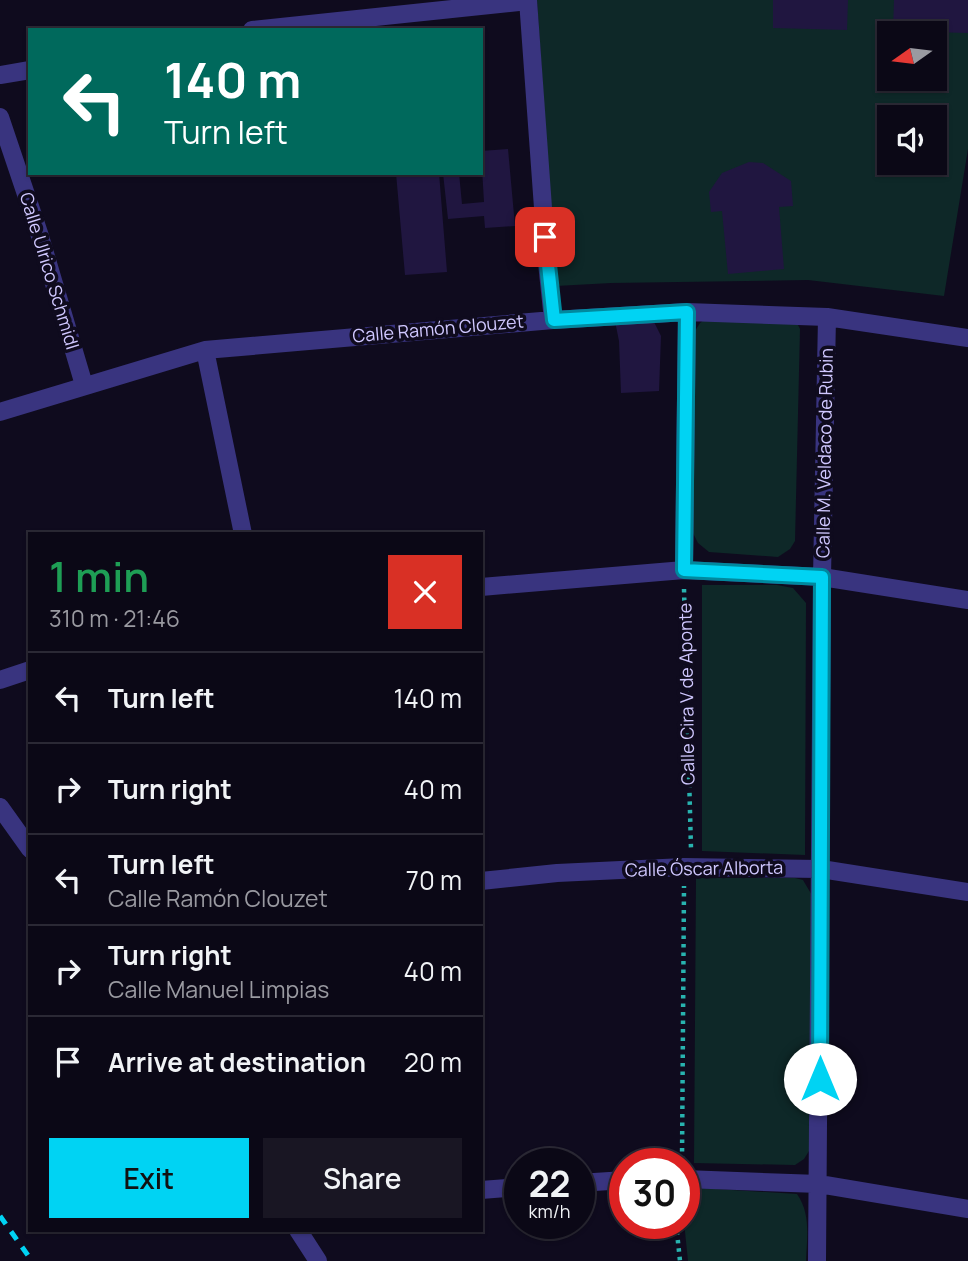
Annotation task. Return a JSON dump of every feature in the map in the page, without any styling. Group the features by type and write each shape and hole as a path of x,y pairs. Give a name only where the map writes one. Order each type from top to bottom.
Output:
{"street":[{"path":"271,28 528,1 547,263 554,320"},
{"path":"0,75 28,70"},
{"name":"Calle Ulrico Schmidl","path":"0,117 39,233 84,385"},
{"path":"684,570 687,312"},
{"name":"Calle Ramón Clouzet","path":"0,412 205,350 554,320 687,312 827,317 968,338"},
{"name":"Calle M. Veldaco de Rubin","path":"817,1261 822,577 827,317"},
{"path":"205,350 243,532"},
{"path":"483,587 684,570 822,577 968,600"},
{"path":"0,681 28,671"},
{"path":"0,807 28,846"},
{"name":"Calle Óscar Alborta","path":"483,881 557,873 688,867 821,869 968,892"},
{"path":"700,1180 819,1184 968,1209"},
{"path":"483,1190 504,1189"},
{"path":"299,1232 318,1261"}],"path":[{"name":"Calle Cira V de Aponte","path":"682,1148 688,867 684,570"},
{"path":"678,1239 680,1261"}],"green space":[{"path":"537,0 968,0 968,149 944,296 808,280 556,286"},
{"path":"709,316 796,321 800,329 795,541 790,549 778,557 709,552 698,543 693,533 695,331"},
{"path":"702,585 777,585 793,588 806,603 805,855 702,851"},
{"path":"696,878 803,880 813,897 809,1151 804,1159 795,1165 700,1163 700,1148 694,1148"},
{"path":"700,1188 797,1194 806,1218 806,1261 688,1261 686,1239 700,1239"}],"building":[{"path":"773,0 848,0 847,30 773,28"},
{"path":"894,0 968,0 968,33 947,32 947,21 893,21"},
{"path":"508,149 515,226 485,228 484,216 448,219 443,175 459,175 462,204 484,202 483,151"},
{"path":"749,162 763,163 791,181 793,206 779,207 784,269 728,274 722,211 711,212 709,192 722,173"},
{"path":"396,175 439,175 447,272 405,275"},
{"path":"652,318 661,336 659,391 621,393 619,341 615,321"}],"railway":[{"path":"0,1216 32,1261"}],"route":[{"path":"545,237 554,320 687,312 684,570 822,577 820,1079"}]}
